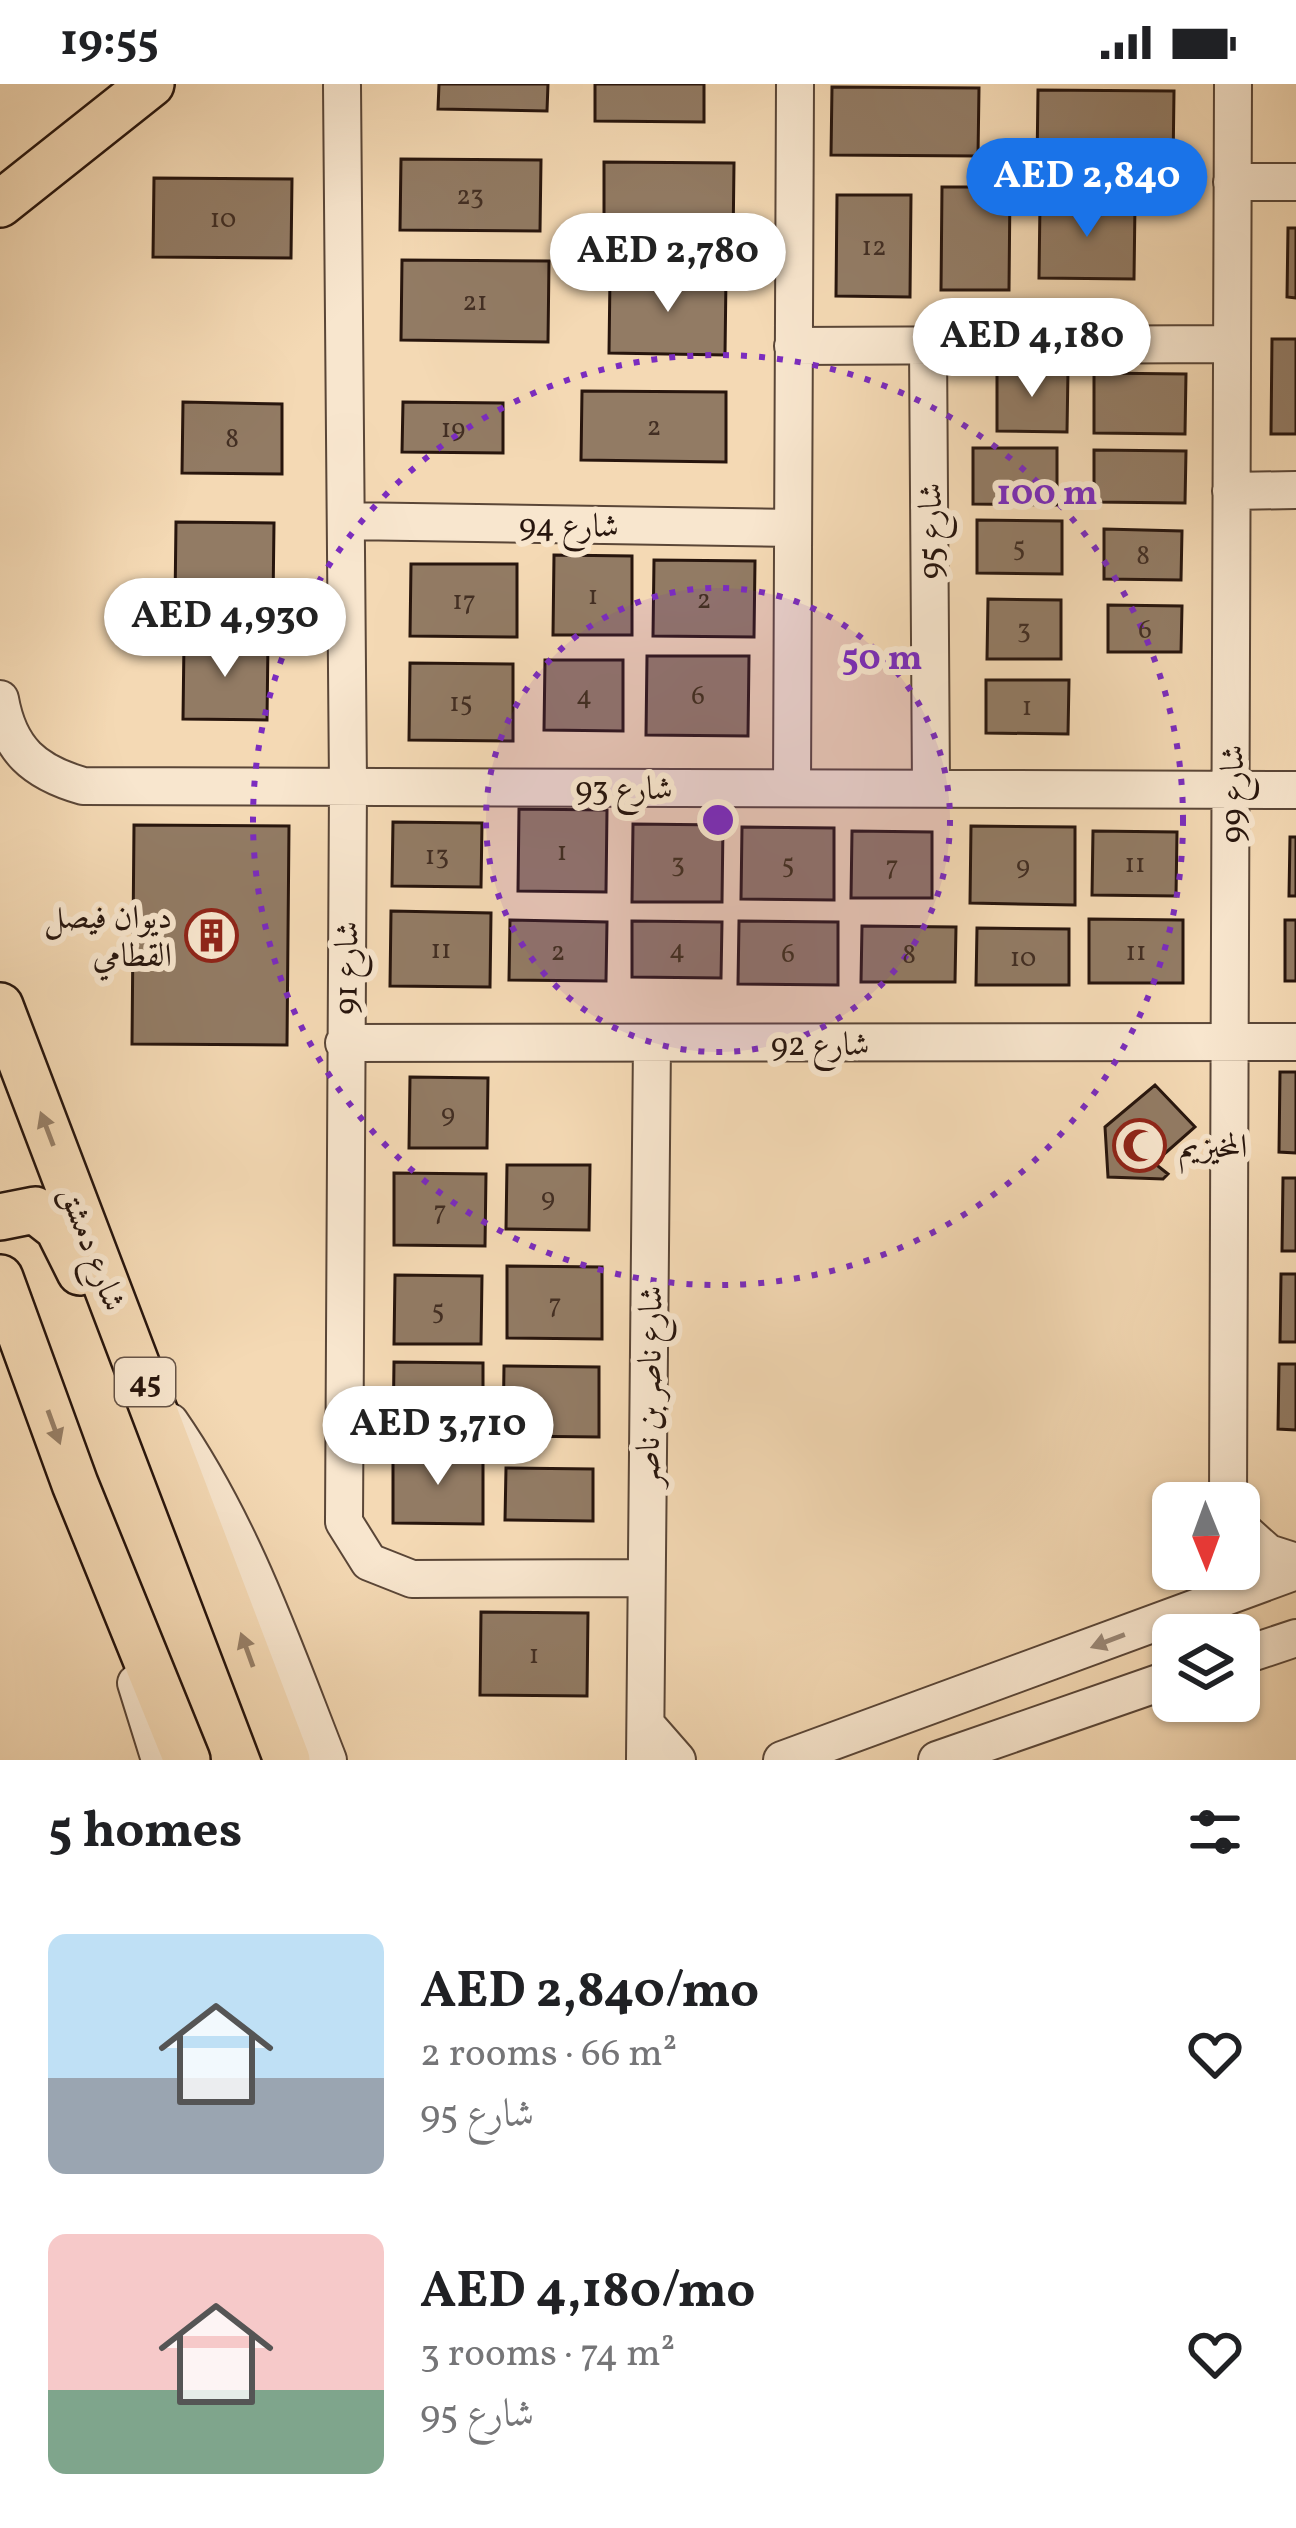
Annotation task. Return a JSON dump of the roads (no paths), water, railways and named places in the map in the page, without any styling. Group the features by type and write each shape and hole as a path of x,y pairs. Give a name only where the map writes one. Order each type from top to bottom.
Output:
{"main road":[{"path":"0,204 151,84"},
{"path":"0,221 44,167"},
{"name":"شارع دمشق","path":"0,1006 287,1760"},
{"path":"0,1217 35,1210 58,1228 170,1483 202,1528"},
{"path":"0,1278 75,1484 187,1760"}],"street":[{"path":"792,788 795,84"},
{"name":"شارع 99","path":"1228,1482 1233,84"},
{"name":"شارع 91","path":"342,86 348,784 344,1522 369,1562 412,1580 645,1578"},
{"path":"1232,182 1296,182"},
{"path":"794,346 1232,344"},
{"name":"شارع 95","path":"928,345 931,788"},
{"path":"1232,491 1296,490"},
{"name":"شارع 94","path":"346,521 793,528"},
{"name":"شارع 93","path":"0,699 16,750 59,779 83,786 1296,790"},
{"name":"شارع 92","path":"344,1043 1296,1042"},
{"name":"شارع ناصر بن ناصر","path":"652,1043 647,1744 677,1760"},
{"path":"150,1394 206,1474 244,1546 328,1760"},
{"path":"75,1484 160,1760"},
{"path":"1260,1546 1296,1567"},
{"path":"782,1760 1019,1676 1296,1567"},
{"path":"1191,1609 1202,1590"},
{"path":"1260,1650 1296,1638"},
{"path":"1019,1676 1006,1692 1009,1713 1028,1724 1039,1723"},
{"path":"945,1757 1152,1685"},
{"path":"930,1708 943,1706 964,1720 962,1745 945,1757"}],"place":[{"name":"ديوان فيصل القطامي","path":"211,935"},
{"name":"المخيزيم","path":"1140,1145"}]}
